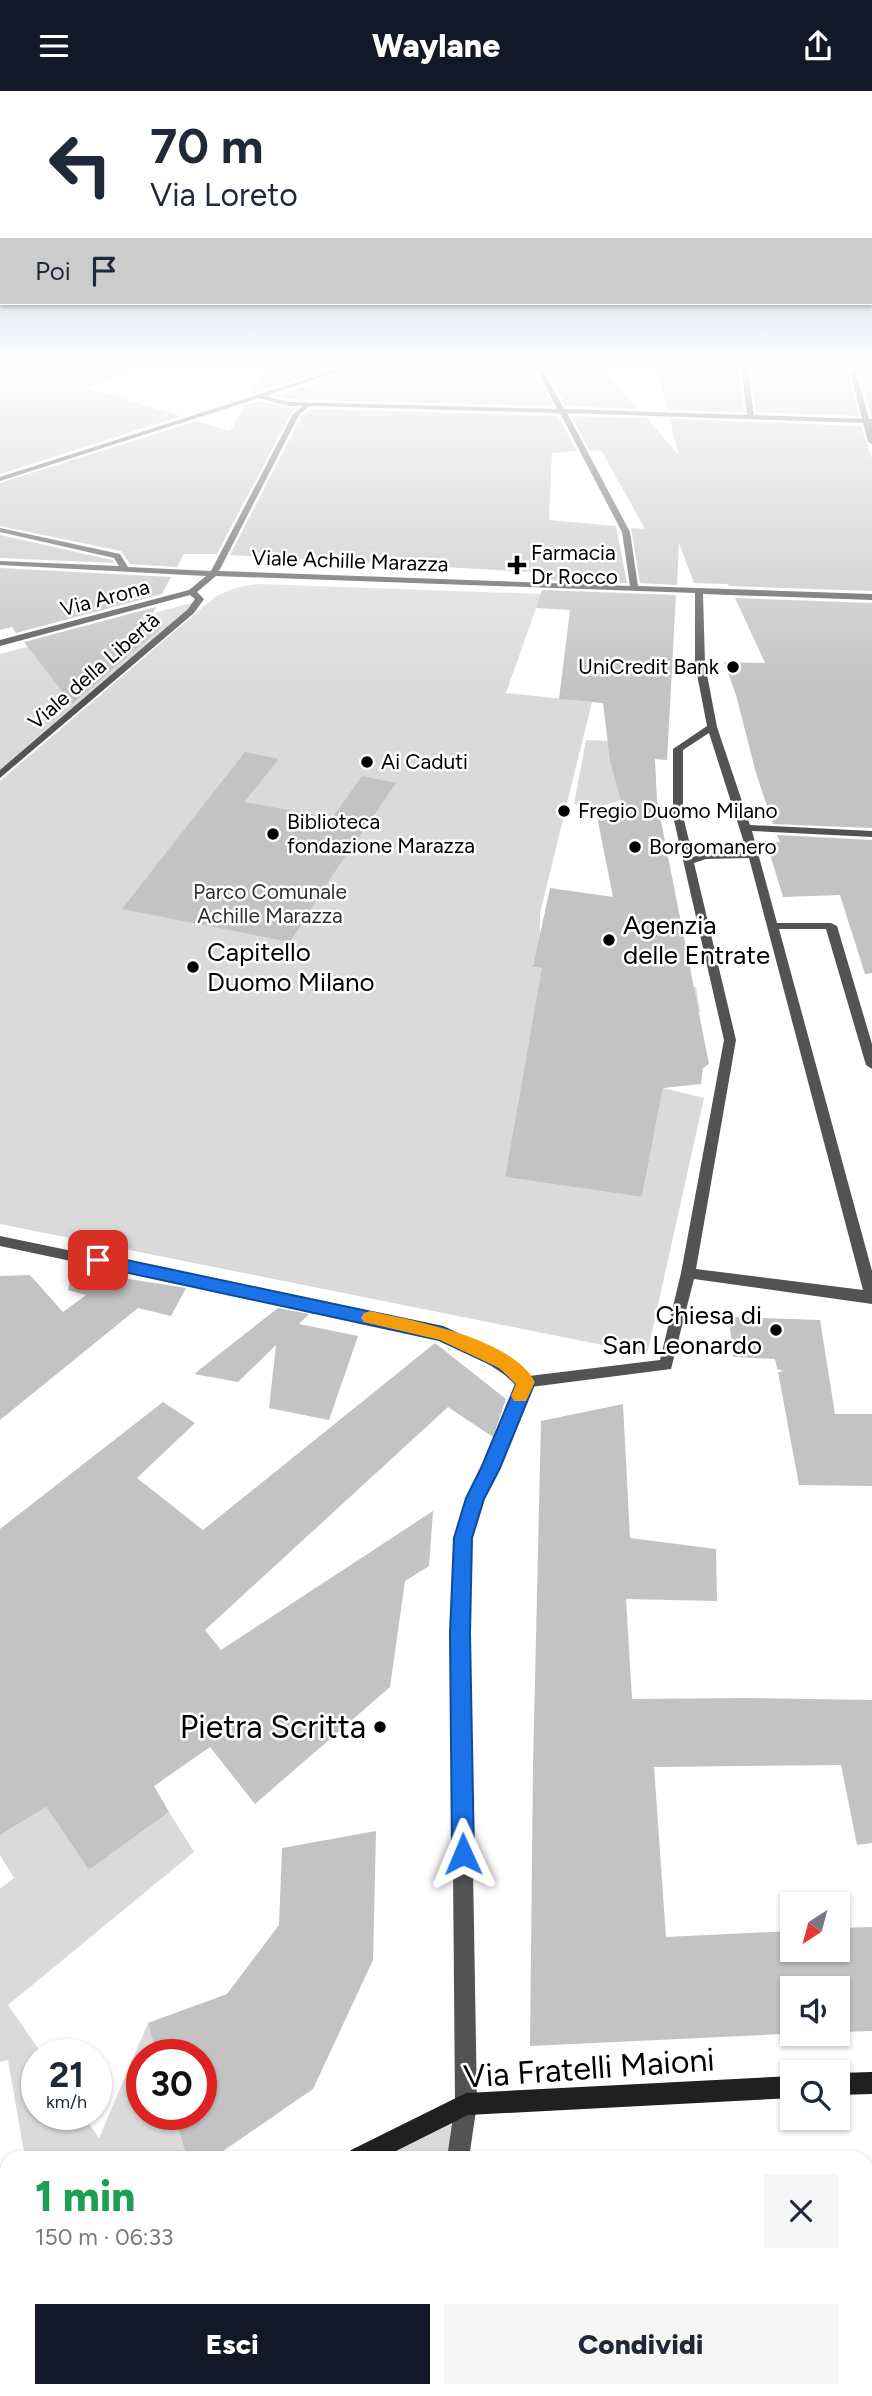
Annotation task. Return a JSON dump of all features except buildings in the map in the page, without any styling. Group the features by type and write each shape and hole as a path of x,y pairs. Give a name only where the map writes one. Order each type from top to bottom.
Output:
{"main road":[{"path":"850,2084 872,2083"},
{"name":"Via Fratelli Maioni","path":"373,2151 466,2104 780,2088"}],"street":[{"path":"213,574 264,476"},
{"path":"597,476 626,532 634,587"},
{"path":"0,530 117,556 125,569"},
{"name":"Viale Achille Marazza","path":"0,563 213,574 872,597"},
{"name":"Via Arona","path":"0,643 192,592 213,574"},
{"path":"688,1273 872,1297 746,828 712,727 700,664 699,590"},
{"name":"Viale della Libertà","path":"0,775 191,611 200,599 192,592"},
{"path":"0,1241 443,1334 505,1364 526,1382 666,1365 688,1273 730,1040 678,816 678,749 712,727"},
{"path":"746,828 872,834"},
{"path":"688,862 705,856 752,855"},
{"path":"772,926 831,926 872,1065"},
{"path":"459,2151 466,2104 460,1633 463,1538 475,1498 491,1468 526,1382"}],"green space":[{"name":"Parco Comunale Achille Marazza","path":"260,584 541,594 506,693 592,702 540,913 540,937 533,967 696,987 700,1012 538,992 505,1177 642,1197 663,1088 704,1098 647,1354 0,1224 0,781 216,596 238,587"},
{"path":"199,601 0,774 0,654"},
{"path":"586,740 608,741 621,800 602,806 574,804"},
{"path":"46,1807 89,1870 169,1812 194,1852 8,2005 32,2039 21,2039 21,2130 93,2130 99,2138 102,2130 112,2130 112,2107 126,2075 126,2130 179,2130 185,2151 24,2151 8,2060 0,2062 0,1889 14,1878 0,1855 0,1835"},
{"path":"148,2023 153,2039 141,2039"},
{"path":"466,2104 459,2151 373,2151"}],"slow traffic":[{"path":"370,1318 443,1334 477,1348 505,1364 526,1382 520,1396"}],"place":[{"name":"Farmacia Dr Rocco","path":"517,565"},
{"name":"UniCredit Bank","path":"733,667"},
{"name":"Ai Caduti","path":"367,762"},
{"name":"Fregio Duomo Milano","path":"564,811"},
{"name":"Biblioteca fondazione Marazza","path":"273,834"},
{"name":"Borgomanero","path":"635,847"},
{"name":"Agenzia delle Entrate","path":"609,940"},
{"name":"Capitello Duomo Milano","path":"193,967"},
{"name":"Chiesa di San Leonardo","path":"776,1330"},
{"name":"Pietra Scritta","path":"380,1727"}],"route":[{"path":"98,1260 443,1334 477,1348 505,1364 526,1382 491,1468 475,1498 463,1538 460,1633 463,1854"}]}
